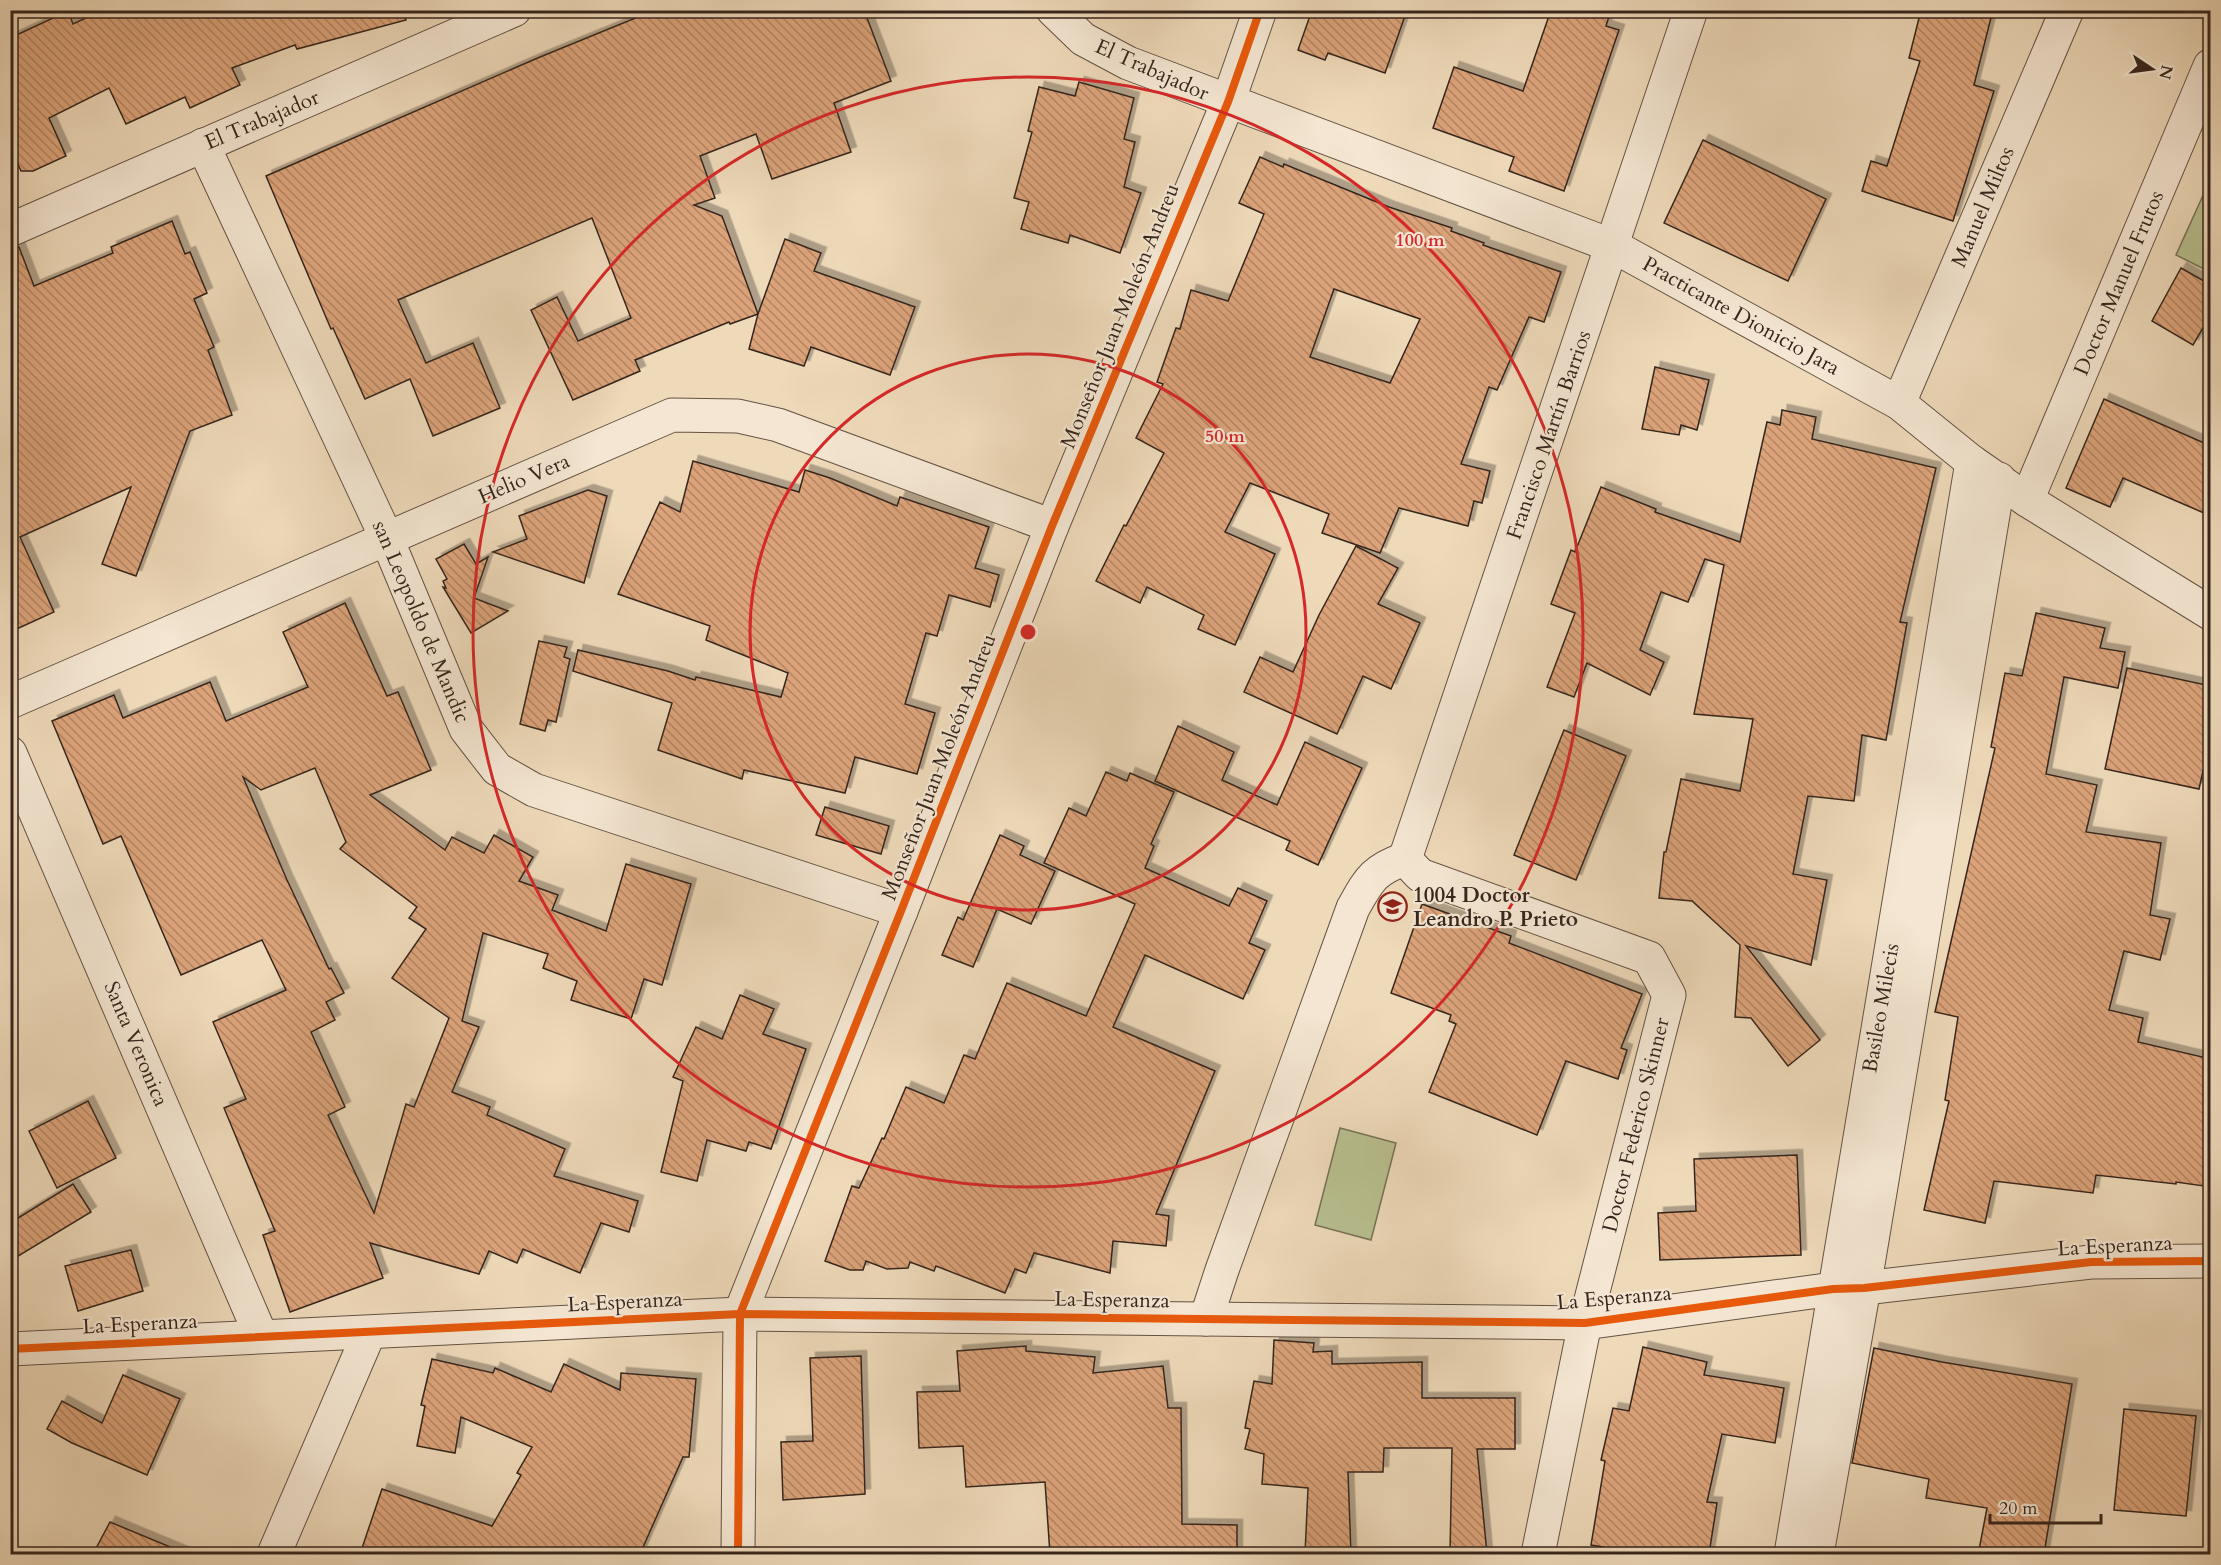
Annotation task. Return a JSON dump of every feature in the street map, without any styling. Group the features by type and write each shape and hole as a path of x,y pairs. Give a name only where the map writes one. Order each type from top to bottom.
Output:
{"street":[{"name":"El Trabajador","path":"1053,10 1083,39 1128,63 1228,102"},
{"name":"Monseñor Juan Moleón Andreu","path":"738,1554 740,1314 902,911 1052,526 1228,102 1260,10"},
{"name":"Francisco Martín Barrios","path":"1405,859 1691,10"},
{"name":"Manuel Miltos","path":"1899,403 2067,10"},
{"name":"El Trabajador","path":"10,230 513,11"},
{"name":"Doctor Manuel Frutos","path":"2027,500 2211,66"},
{"name":"Practicante Dionicio Jara","path":"1228,102 1613,246 1899,403 2027,500 2211,613"},
{"name":"san Leopoldo de Mandic","path":"203,145 387,538 466,729 496,769 534,790 902,911"},
{"name":"Helio Vera","path":"10,702 672,415 738,416 778,425 1052,526"},
{"name":"Basileo Milecis","path":"1791,1554 1849,1289 1986,471"},
{"name":"Santa Veronica","path":"10,753 261,1336"},
{"path":"1206,1320 1353,908 1375,874 1405,859"},
{"name":"Doctor Federico Skinner","path":"1405,859 1420,875 1649,958 1669,994 1585,1323 1538,1554"},
{"name":"La Esperanza","path":"10,1349 740,1314 1585,1323 1849,1289 2091,1262 2211,1261"},
{"path":"1816,1554 1849,1289"},
{"path":"274,1554 369,1333"}],"green space":[{"path":"2210,180 2210,272 2176,255"},
{"path":"1340,1128 1396,1143 1371,1240 1315,1225"}],"building":[{"path":"103,10 404,10 406,20 297,49 295,45 232,68 240,85 190,108 185,97 126,124 109,88 49,118 66,156 33,171 21,171 10,147 10,38 68,11 73,24"},
{"path":"655,10 864,10 891,81 834,103 851,152 772,179 756,134 700,156 715,198 694,205 722,216 758,314 730,324 729,322 635,360 640,371 573,400 531,310 557,297 578,341 631,318 592,218 398,300 426,363 473,343 500,408 433,436 410,379 365,399 333,328 331,329 266,176 540,57"},
{"path":"1312,10 1407,10 1385,73 1328,53 1325,60 1298,50"},
{"path":"1551,10 1611,10 1606,26 1619,30 1564,191 1509,171 1514,157 1433,128 1454,67 1523,91"},
{"path":"1921,10 1993,10 1974,85 1994,91 1953,221 1862,191 1871,161 1887,166 1920,61 1909,58"},
{"path":"1079,82 1134,98 1124,139 1135,142 1124,187 1141,193 1120,253 1070,235 1068,243 1021,229 1029,202 1014,198 1032,132 1028,131 1039,87 1075,96"},
{"path":"1703,140 1826,199 1788,281 1664,223"},
{"path":"1260,157 1283,167 1284,164 1389,207 1452,228 1451,231 1484,243 1483,245 1561,272 1544,322 1529,317 1497,390 1489,387 1461,464 1490,471 1482,503 1474,501 1468,526 1399,508 1380,553 1322,533 1329,514 1250,483 1225,532 1275,554 1235,645 1198,629 1204,615 1147,587 1140,603 1096,581 1164,453 1136,438 1163,384 1157,382 1176,328 1180,329 1191,290 1228,301 1264,214 1239,203","holes":["1334,289 1420,319 1390,383 1310,357"]},
{"path":"172,221 185,254 190,252 207,293 194,299 214,347 208,350 232,415 190,431 136,576 102,564 131,487 20,537 54,612 10,632 10,248 19,247 34,286 113,253 111,247"},
{"path":"785,239 821,253 814,271 915,307 890,375 811,347 804,366 749,349 758,314"},
{"path":"2181,268 2211,285 2211,314 2193,345 2152,321"},
{"path":"1655,367 1709,380 1697,430 1681,425 1679,435 1642,429"},
{"path":"2104,399 2211,446 2211,516 2123,478 2110,507 2066,488"},
{"path":"1782,410 1816,417 1812,439 1936,468 1900,622 1907,623 1886,740 1862,735 1854,801 1808,796 1793,874 1827,880 1811,965 1746,946 1820,1040 1788,1066 1751,1018 1735,1017 1740,945 1692,901 1659,898 1664,852 1666,852 1681,779 1740,791 1753,719 1694,714 1724,565 1705,559 1688,602 1661,592 1640,650 1664,662 1650,695 1587,663 1574,697 1547,687 1575,613 1551,604 1571,550 1575,552 1601,487 1656,509 1655,512 1740,542 1767,422 1780,425"},
{"path":"693,461 799,492 805,470 897,506 900,497 989,527 975,568 999,575 990,607 949,595 937,636 926,633 905,704 935,713 917,774 855,757 845,793 744,770 742,779 658,750 672,703 573,671 578,650 668,671 695,680 696,677 781,697 788,673 706,640 710,626 618,594 660,502 680,512"},
{"path":"588,490 607,496 584,583 493,552 527,539 519,516"},
{"path":"464,544 476,564 488,557 474,598 508,611 471,633 443,587 446,588 443,581 447,579 436,559"},
{"path":"1356,546 1398,568 1378,604 1420,623 1391,689 1363,676 1337,734 1244,692 1260,657 1293,672 1319,615"},
{"path":"345,603 387,696 398,692 431,770 370,795 445,850 452,837 484,853 494,835 533,857 519,881 558,895 552,910 606,931 626,864 691,884 662,985 644,979 631,1019 571,1000 577,981 543,968 548,954 483,933 462,1021 479,1027 452,1092 490,1107 487,1115 565,1149 554,1176 638,1201 629,1232 601,1223 580,1273 523,1249 517,1263 489,1251 479,1274 370,1243 383,1278 290,1312 263,1235 275,1231 224,1108 246,1099 213,1022 286,990 262,940 181,975 121,836 103,844 52,721 114,695 123,718 210,682 226,721 308,687 283,632","holes":["315,768 346,842 340,849 417,907 409,918 426,929 392,978 449,1018 414,1107 406,1104 374,1213 328,1115 345,1107 311,1032 335,1020 326,1002 344,993 331,968 329,969 287,880 243,777 261,790"]},
{"path":"2036,613 2105,628 2100,648 2125,652 2118,688 2064,677 2046,774 2097,785 2086,832 2161,843 2150,915 2170,919 2160,960 2124,951 2109,1010 2143,1018 2138,1042 2211,1059 2211,1187 2096,1175 2093,1193 1994,1181 1985,1223 1924,1210 1949,1101 1945,1100 1958,1017 1935,1012 1995,748 1991,747 2005,673 2022,676"},
{"path":"539,641 567,647 564,657 570,659 556,722 548,720 545,731 520,724"},
{"path":"2127,668 2211,686 2211,773 2203,771 2199,789 2105,769"},
{"path":"1178,726 1234,752 1222,780 1277,805 1305,742 1362,768 1318,865 1286,850 1290,841 1155,781"},
{"path":"1564,730 1626,756 1576,880 1514,855"},
{"path":"1106,772 1127,781 1130,773 1174,792 1151,844 1154,846 1145,868 1229,906 1238,888 1267,901 1249,943 1265,950 1243,999 1145,955 1113,1027 1215,1071 1156,1214 1169,1216 1166,1246 1113,1241 1110,1273 1034,1253 1026,1273 1015,1269 1005,1293 936,1266 934,1271 910,1262 908,1268 887,1269 866,1261 863,1270 850,1270 825,1261 852,1186 859,1188 882,1138 884,1139 906,1087 944,1103 964,1055 975,1059 1007,983 1086,1016 1135,904 1044,863 1069,808 1086,816"},
{"path":"825,807 889,826 881,854 816,835"},
{"path":"1000,835 1024,846 1020,855 1055,871 1031,924 997,909 973,967 942,955 958,917 963,920"},
{"path":"1422,904 1511,936 1509,943 1642,994 1621,1048 1627,1050 1618,1079 1566,1061 1537,1135 1429,1092 1456,1024 1449,1021 1451,1015 1391,993"},
{"path":"740,995 774,1009 763,1034 806,1049 771,1149 749,1142 746,1151 707,1140 697,1181 661,1172 683,1081 673,1077 696,1027 722,1039"},
{"path":"88,1101 116,1158 57,1188 29,1131"},
{"path":"1797,1155 1801,1255 1660,1260 1658,1213 1696,1211 1694,1159"},
{"path":"73,1184 91,1212 10,1261 10,1223"},
{"path":"131,1250 143,1291 78,1311 65,1266"},
{"path":"1274,1340 1314,1343 1313,1352 1332,1351 1332,1364 1422,1362 1422,1398 1515,1398 1515,1449 1477,1449 1487,1554 1450,1554 1452,1448 1384,1448 1383,1472 1348,1472 1351,1554 1305,1554 1308,1488 1262,1484 1264,1454 1245,1449 1250,1429 1245,1428 1254,1381 1272,1384"},
{"path":"1026,1346 1026,1351 1095,1357 1093,1373 1163,1366 1168,1408 1181,1408 1182,1524 1237,1525 1237,1554 1050,1554 1045,1482 966,1487 963,1446 919,1448 917,1392 960,1391 957,1351"},
{"path":"1643,1347 1707,1362 1704,1375 1784,1388 1775,1443 1722,1434 1707,1502 1717,1503 1709,1554 1602,1554 1604,1547 1591,1545 1605,1461 1601,1460 1613,1408 1629,1411"},
{"path":"1874,1348 2072,1384 2044,1554 2005,1554 1979,1550 1987,1508 1926,1498 1929,1479 1852,1463"},
{"path":"861,1356 865,1494 783,1500 781,1442 813,1441 810,1358"},
{"path":"432,1359 493,1373 495,1368 551,1392 564,1364 620,1390 621,1373 696,1379 689,1457 683,1457 640,1554 360,1554 382,1489 492,1526 521,1475 517,1473 532,1447 461,1417 455,1453 417,1446 425,1406 421,1405"},
{"path":"123,1375 180,1399 147,1475 72,1443 47,1429 62,1401 102,1423"},
{"path":"2124,1409 2196,1416 2186,1516 2114,1510"},
{"path":"110,1522 187,1554 93,1554"}],"cycle path":[{"path":"738,1554 740,1314 1052,526 1228,102 1260,10"},
{"path":"10,1349 740,1314 1585,1323 1833,1289 1864,1288 2091,1262 2210,1261"}],"place":[{"name":"1004 Doctor Leandro P. Prieto","path":"1392,907"}]}
